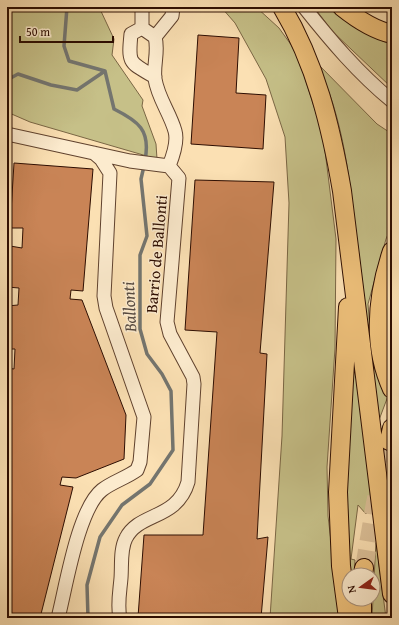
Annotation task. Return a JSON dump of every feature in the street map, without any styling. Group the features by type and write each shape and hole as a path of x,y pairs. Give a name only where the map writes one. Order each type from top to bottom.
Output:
{"highway":[{"path":"282,7 302,44 320,94 334,146 349,250 392,594"},
{"path":"342,7 360,21 383,32 392,34"},
{"path":"348,618 341,566 338,492 349,302 349,250"},
{"path":"392,251 385,271 380,298 378,325 381,356 392,389"},
{"path":"362,607 362,618"}],"street":[{"path":"142,7 142,28"},
{"path":"155,37 172,16 173,7"},
{"path":"304,7 328,38 352,64 392,101"},
{"path":"7,134 15,137 130,161 169,166 174,153 176,132 157,89 155,77 158,46 155,37 142,28"},
{"path":"142,28 131,34 129,57 133,64 155,77"},
{"path":"58,618 82,524 93,500 102,490 137,470 140,462 144,417 106,308 104,296 110,174 101,158 94,153"},
{"path":"110,185 119,168 130,161"},
{"name":"Barrio de Ballonti","path":"108,618 120,612 125,539 133,528 174,505 185,492 188,482 194,384 193,377 170,334 167,322 178,178 169,166"}],"shaded area":[{"path":"7,7 99,7 114,39 112,55 143,100 142,106 156,144 157,159 30,122 7,112"},
{"path":"221,7 256,7 279,28 297,53 323,135 336,239 335,348 327,467 328,516 340,618 270,618 282,436 289,203 285,137 266,79 235,23"},
{"path":"314,7 336,7 376,38 392,45 392,88 332,31"},
{"path":"316,62 377,124 392,134 392,225 386,239 368,304 371,343 388,396 379,420 345,153 334,106"},
{"path":"392,281 392,355 388,318"},
{"path":"352,339 372,503 366,514 358,505 351,559 355,560 355,567 348,567 343,505"},
{"path":"376,541 379,567 375,567"},
{"path":"381,580 386,618 372,618 373,607 381,607"}],"building":[{"path":"198,35 239,38 236,93 266,95 263,149 191,144"},
{"path":"14,163 93,169 83,291 71,290 70,299 82,300 126,415 124,459 76,478 62,477 60,485 73,487 40,618 7,618 7,492 10,492 10,475 7,475 7,434 10,434 11,415 7,415 7,368 14,369 15,349 7,349 7,306 18,305 19,288 7,287 7,275 10,246 22,248 23,228 10,228"},
{"path":"195,180 274,182 260,353 267,354 257,539 268,537 261,618 138,617 144,535 203,535 217,332 185,330"}],"waterway":[{"name":"Ballonti","path":"67,7 64,46 69,61 105,71 114,109 136,122 144,134 146,141 145,160"},
{"path":"7,80 18,74 51,85 77,90 105,71"},
{"name":"Ballonti","path":"88,618 87,585 100,537 122,505 150,484 173,450 171,391 162,374 147,354 140,329 140,255 147,236 141,179 144,166"}],"tunnel":[{"path":"364,567 375,503 389,441"}]}
